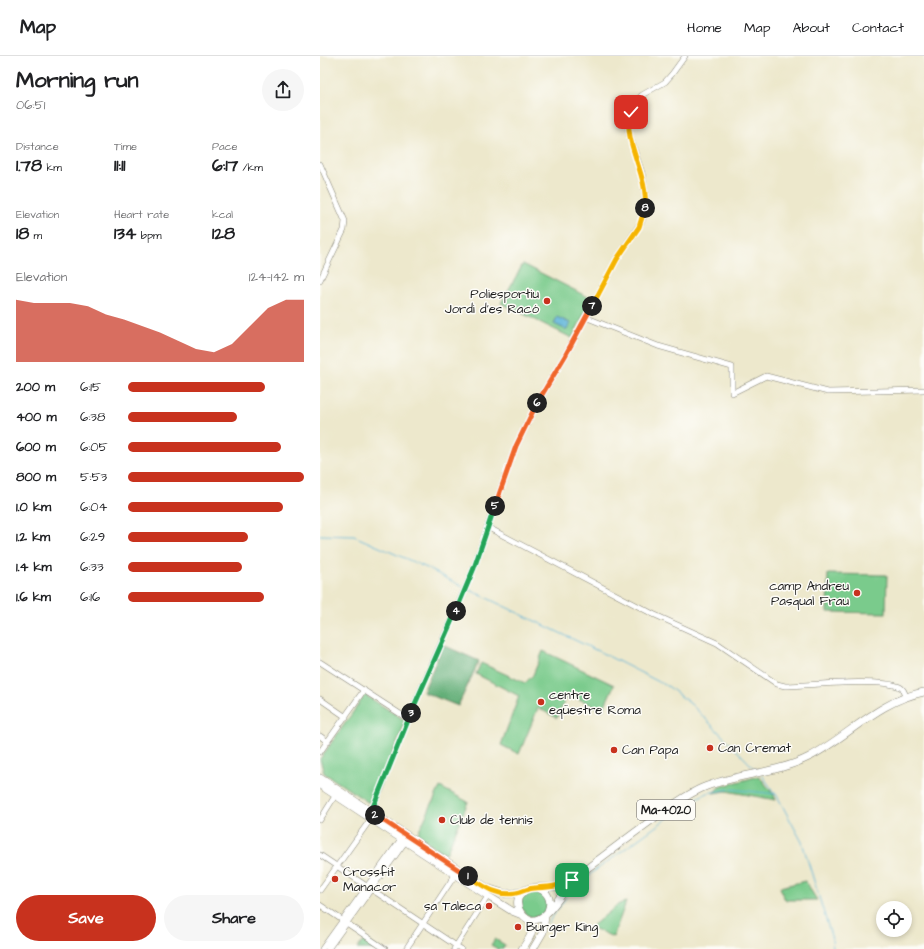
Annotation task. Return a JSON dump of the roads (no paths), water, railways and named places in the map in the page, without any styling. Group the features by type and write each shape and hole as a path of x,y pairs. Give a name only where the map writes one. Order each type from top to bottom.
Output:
{"main road":[{"name":"Ma-4020","path":"523,892 531,888 540,889 556,887 572,880 690,794 714,784 774,770 800,761 819,751 881,708 906,697 924,692"},
{"path":"320,778 403,840 512,911 525,917 539,919 546,914"},
{"path":"320,785 335,796 492,891 506,894 523,892"},
{"name":"Ma-4020","path":"546,914 572,880"},
{"name":"Ma-4020","path":"533,949 543,932 546,914 550,906 548,897 540,889"},
{"path":"522,949 532,931 532,926 518,905 520,896 523,892"}],"street":[{"path":"320,890 370,816 408,719 473,572 487,527 516,446 536,405 565,356 617,259 639,227 644,215 645,192 642,173 629,134 628,120 634,104 642,95 664,82 685,56"},
{"path":"320,164 345,221 344,230 320,280"},
{"path":"585,317 658,346 732,367 732,393 766,376 828,392 924,390"},
{"path":"487,527 653,614 717,643 777,684 785,686 875,683 892,684 901,688 906,697"},
{"path":"320,662 408,719"},
{"path":"320,752 364,690"},
{"path":"320,698 346,717"},
{"path":"320,736 328,742"},
{"path":"320,820 335,796"},
{"path":"322,949 344,922 403,840"},
{"path":"320,855 457,948 488,896"},
{"path":"406,949 455,874"},
{"path":"320,905 385,949"},
{"path":"328,949 344,922"}],"water":[{"path":"557,317 570,323 567,330 554,324"}],"waterway":[{"path":"320,535 354,536 425,567 463,587"},
{"path":"468,589 669,687 692,705 755,769"},
{"path":"762,775 775,794"},
{"path":"548,923 575,885 691,801 707,793 730,789 776,794 802,842 832,939 833,949"},
{"path":"528,949 534,940"}],"place":[{"name":"Poliesportiu Jordi d'es Racó","path":"547,301"},
{"name":"camp Andreu Pasqual Frau","path":"857,593"},
{"name":"centre eqüestre Roma","path":"541,702"},
{"name":"Can Cremat","path":"710,748"},
{"name":"Can Papa","path":"614,750"},
{"name":"Club de tennis","path":"442,820"},
{"name":"Crossfit Manacor","path":"335,879"},
{"name":"sa Taleca","path":"489,906"},
{"name":"Burger King","path":"518,927"}]}
